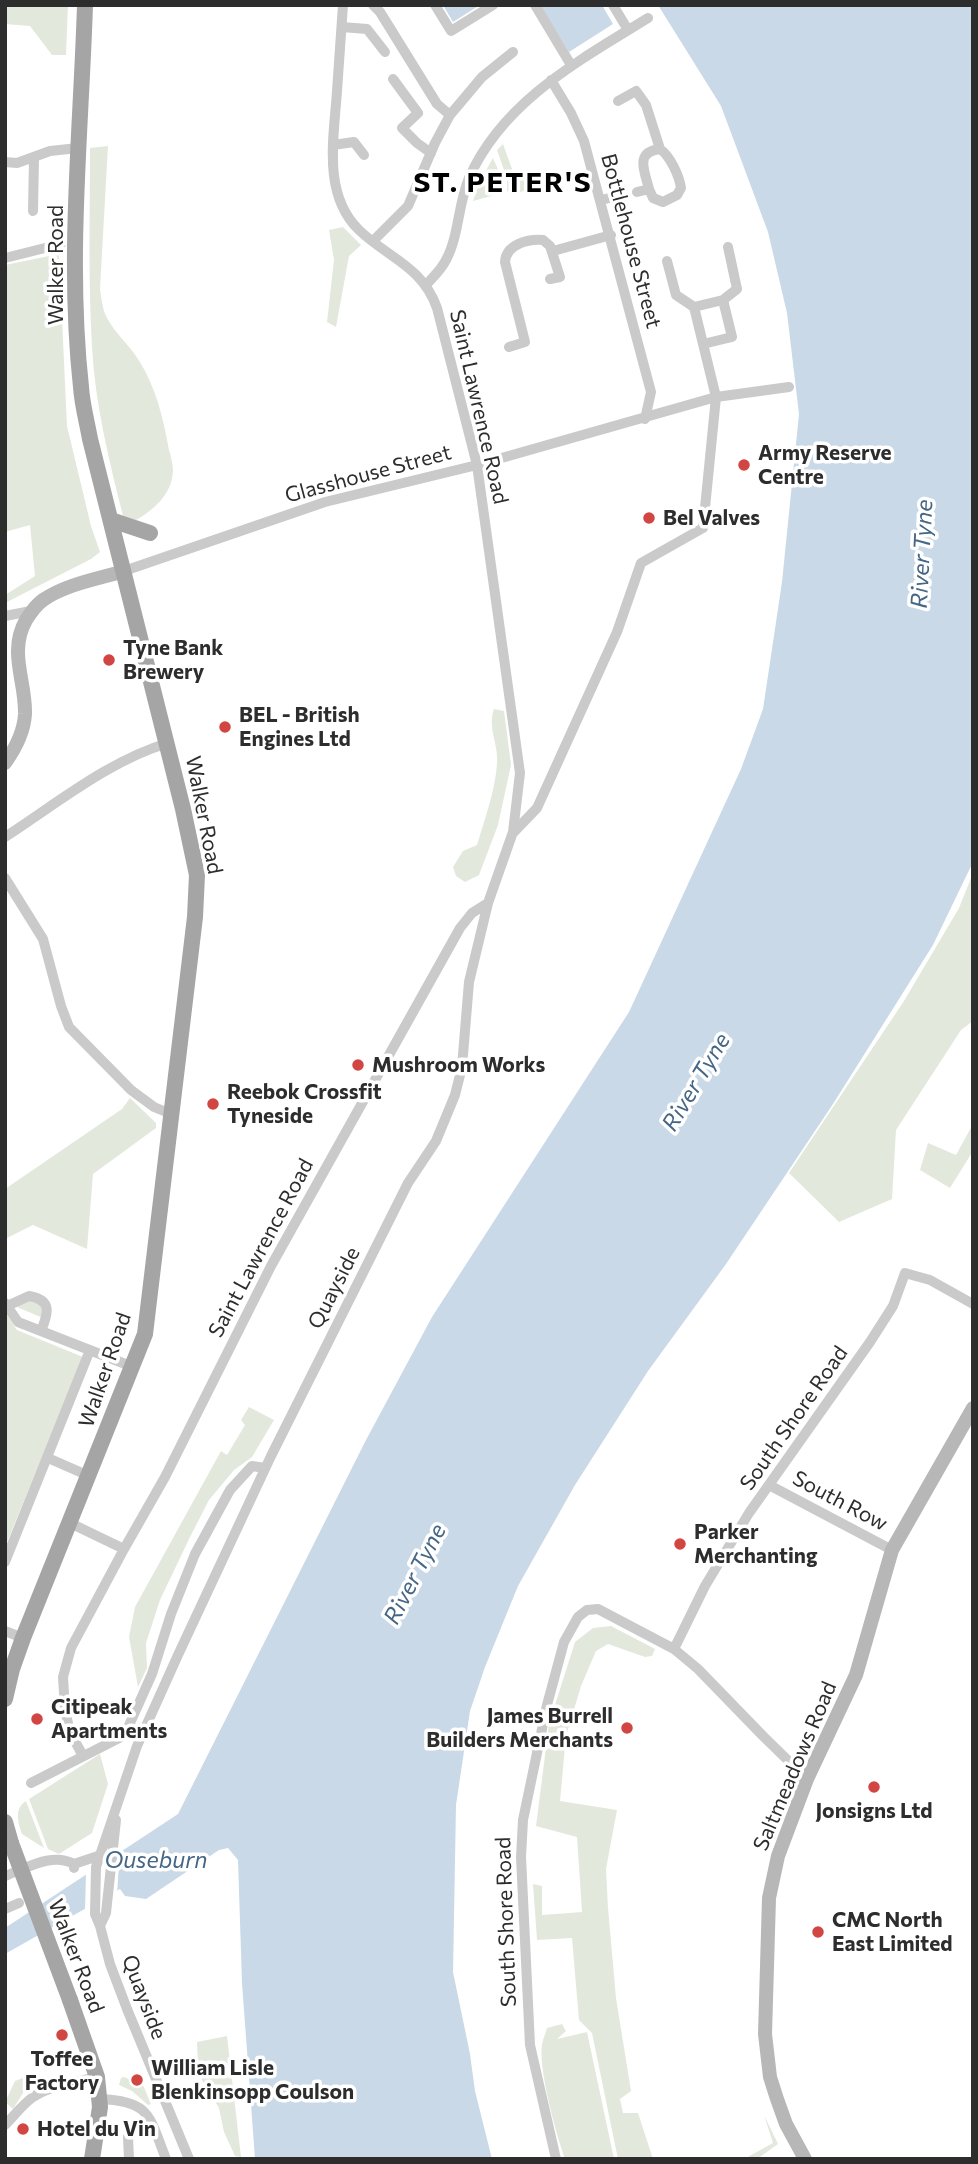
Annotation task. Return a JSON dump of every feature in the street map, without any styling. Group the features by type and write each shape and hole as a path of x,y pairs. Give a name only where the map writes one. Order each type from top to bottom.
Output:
{"main road":[{"name":"Walker Road","path":"5,1697 23,1638 145,1334 179,1065 197,875 168,743 90,439 81,389 75,322 75,243 85,5"},
{"path":"111,520 150,533"},
{"name":"Walker Road","path":"5,1822 97,2077 100,2103 92,2159"}],"street":[{"name":"Saint Lawrence Road","path":"343,5 333,145 335,184 342,205 358,229 415,272 426,285 438,308 477,465 520,773"},
{"path":"373,5 437,104 450,115"},
{"path":"435,5 451,31 493,5"},
{"path":"535,5 571,65"},
{"path":"613,5 628,30"},
{"path":"426,285 448,257 463,192 481,154 509,118 571,65 649,18"},
{"path":"342,26 367,29 385,52"},
{"path":"373,241 408,205 450,115 482,78 513,52"},
{"path":"393,79 418,113 402,128 431,153"},
{"name":"Bottlehouse Street","path":"551,80 579,128 611,235 651,392 645,419"},
{"path":"618,101 636,91 646,105 660,149 666,154 681,188 677,195 663,202 653,198 643,159 649,151 660,149"},
{"path":"333,145 354,142 364,155"},
{"path":"5,162 17,163 50,151 78,148"},
{"path":"33,211 34,158"},
{"path":"636,192 649,189"},
{"path":"601,200 622,195"},
{"path":"552,251 611,235"},
{"path":"509,347 529,341 505,262 506,252 513,246 539,240 547,243 560,276 550,279"},
{"path":"5,258 61,244"},
{"path":"694,307 723,300 737,289 728,247"},
{"path":"513,832 537,808 617,632 641,563 703,528 716,397 694,307 676,295 667,261"},
{"path":"703,344 732,337 723,300"},
{"name":"Glasshouse Street","path":"124,571 325,502 477,465 716,397 789,387"},
{"path":"5,763 16,747 25,715 17,651 19,638 31,611 52,594 124,571"},
{"path":"5,616 31,611"},
{"path":"5,837 125,760 149,748 168,743"},
{"name":"Quayside","path":"189,2159 110,1964 93,1906 97,1862 138,1743 265,1468 408,1183 436,1141 456,1095 463,1058 469,982 488,903 513,832 520,773"},
{"path":"5,878 43,939 69,1027 131,1090 154,1107 171,1114"},
{"name":"Saint Lawrence Road","path":"83,1756 70,1732 65,1710 63,1676 71,1648 164,1477 271,1266 460,928 472,913 488,903"},
{"name":"South Shore Road","path":"556,2159 530,2045 521,1857 523,1820 547,1705 564,1642 578,1617 587,1610 598,1609 674,1649 705,1586 769,1485 893,1306 905,1273 930,1280 973,1304"},
{"path":"41,1331 47,1316 47,1307 42,1300 29,1296 6,1304 18,1322 41,1331 90,1350 133,1367"},
{"path":"5,1562 90,1350"},
{"name":"Saltmeadows Road","path":"805,2159 786,2124 770,2077 765,2034 769,1898 778,1856 807,1779 856,1675 892,1550 973,1408"},
{"path":"48,1458 89,1476"},
{"path":"31,1783 126,1732 152,1674 171,1614 195,1554 230,1490 247,1469 252,1465 265,1468"},
{"name":"South Row","path":"769,1485 892,1550"},
{"path":"70,1523 124,1549"},
{"path":"5,1631 23,1638"},
{"path":"674,1649 698,1669 807,1779"},
{"name":"Quayside","path":"100,1926 106,1913 118,1802"},
{"path":"5,1876 50,1859 59,1858 74,1867 97,1862"},
{"path":"5,1909 19,1903"},
{"path":"5,2125 32,2098 59,2087 97,2077"},
{"path":"100,2103 124,2101 141,2108 151,2122 166,2159"},
{"path":"128,2137 129,2159"}],"shaded area":[{"path":"5,5 68,5 66,55 52,55 30,26 5,24"},
{"path":"503,144 515,177 525,178 528,188 523,191 507,191 507,179 497,150"},
{"path":"108,146 100,289 103,306 110,324 134,353 150,380 161,414 173,469 166,494 136,520 123,516 99,411 92,347 90,148"},
{"path":"493,158 504,183 502,193 473,201 480,181"},
{"path":"343,227 361,245 349,256 336,327 327,322 334,260 329,230"},
{"path":"59,254 67,426 91,526 100,552 5,603 5,595 35,576 30,525 5,532 5,265"},
{"path":"494,709 504,711 511,765 498,825 479,875 465,882 456,876 453,867 463,851 477,845 492,794 497,764 492,729"},
{"path":"973,873 973,1021 961,1030 896,1130 892,1199 839,1222 789,1173 904,1001 959,908"},
{"path":"130,1098 156,1123 156,1128 93,1174 87,1249 33,1225 5,1239 5,1189 122,1109"},
{"path":"973,1124 973,1151 950,1188 920,1170 928,1143 956,1155"},
{"path":"26,1299 42,1304 43,1318 17,1307"},
{"path":"5,1312 17,1330 83,1357 5,1547"},
{"path":"249,1407 274,1420 252,1457 234,1470 209,1500 190,1537 160,1600 146,1643 147,1668 138,1687 129,1637 135,1607 221,1451 227,1455 245,1425 241,1420"},
{"path":"611,1626 655,1649 652,1656 645,1657 608,1644 596,1651 581,1686 566,1736 560,1801 617,1810 606,1869 616,1998 631,2091 620,2099 623,2113 638,2113 653,2159 618,2159 592,2033 579,2020 572,1938 537,1940 533,1884 542,1886 542,1915 582,1912 577,1837 536,1826 549,1724 575,1642 593,1628"},
{"path":"100,1754 108,1784 92,1833 59,1854 48,1849 29,1799"},
{"path":"26,1801 44,1848 22,1834 18,1812"},
{"path":"562,2024 566,2031 557,2039 587,2032 614,2159 565,2159 549,2101 541,2055 547,2028"},
{"path":"227,2036 241,2157 235,2156 224,2132 219,2108 202,2080 198,2067 197,2042"},
{"path":"25,2077 28,2085 13,2109 5,2102 15,2081"},
{"path":"124,2077 138,2087 143,2085 151,2104 148,2105 132,2091 119,2085"},
{"path":"764,2115 778,2144 757,2159 744,2159 773,2143"}],"water":[{"path":"443,5 480,5 453,22"},
{"path":"540,5 602,5 613,24 569,52"},
{"path":"658,5 973,5 973,862 933,945 833,1104 726,1264 648,1371 575,1485 518,1586 485,1667 470,1711 456,1805 453,1972 475,2091 492,2159 255,2159 242,1983 238,1860 228,1848 219,1850 146,1899 125,1896 120,1889 5,1954 5,1928 178,1814 366,1440 432,1317 629,1012 741,769 763,709 782,582 799,414 787,313 768,232 721,106"}],"pier":[{"path":"120,1851 117,1894 85,1911 86,1872"}],"place":[{"name":"Army Reserve Centre","path":"744,465"},
{"name":"Bel Valves","path":"649,518"},
{"name":"Tyne Bank Brewery","path":"109,660"},
{"name":"BEL - British Engines Ltd","path":"225,727"},
{"name":"Mushroom Works","path":"358,1065"},
{"name":"Reebok Crossfit Tyneside","path":"213,1104"},
{"name":"Parker Merchanting","path":"680,1544"},
{"name":"Citipeak Apartments","path":"37,1719"},
{"name":"James Burrell Builders Merchants","path":"627,1728"},
{"name":"Jonsigns Ltd","path":"874,1787"},
{"name":"CMC North East Limited","path":"818,1932"},
{"name":"Toffee Factory","path":"62,2035"},
{"name":"William Lisle Blenkinsopp Coulson","path":"137,2080"},
{"name":"Hotel du Vin","path":"23,2129"}],"district":[{"name":"ST. PETER'S","path":"503,183"}],"water label":[{"name":"River Tyne","path":"922,554"},
{"name":"River Tyne","path":"696,1082"},
{"name":"River Tyne","path":"415,1574"},
{"name":"Ouseburn","path":"156,1860"}]}
